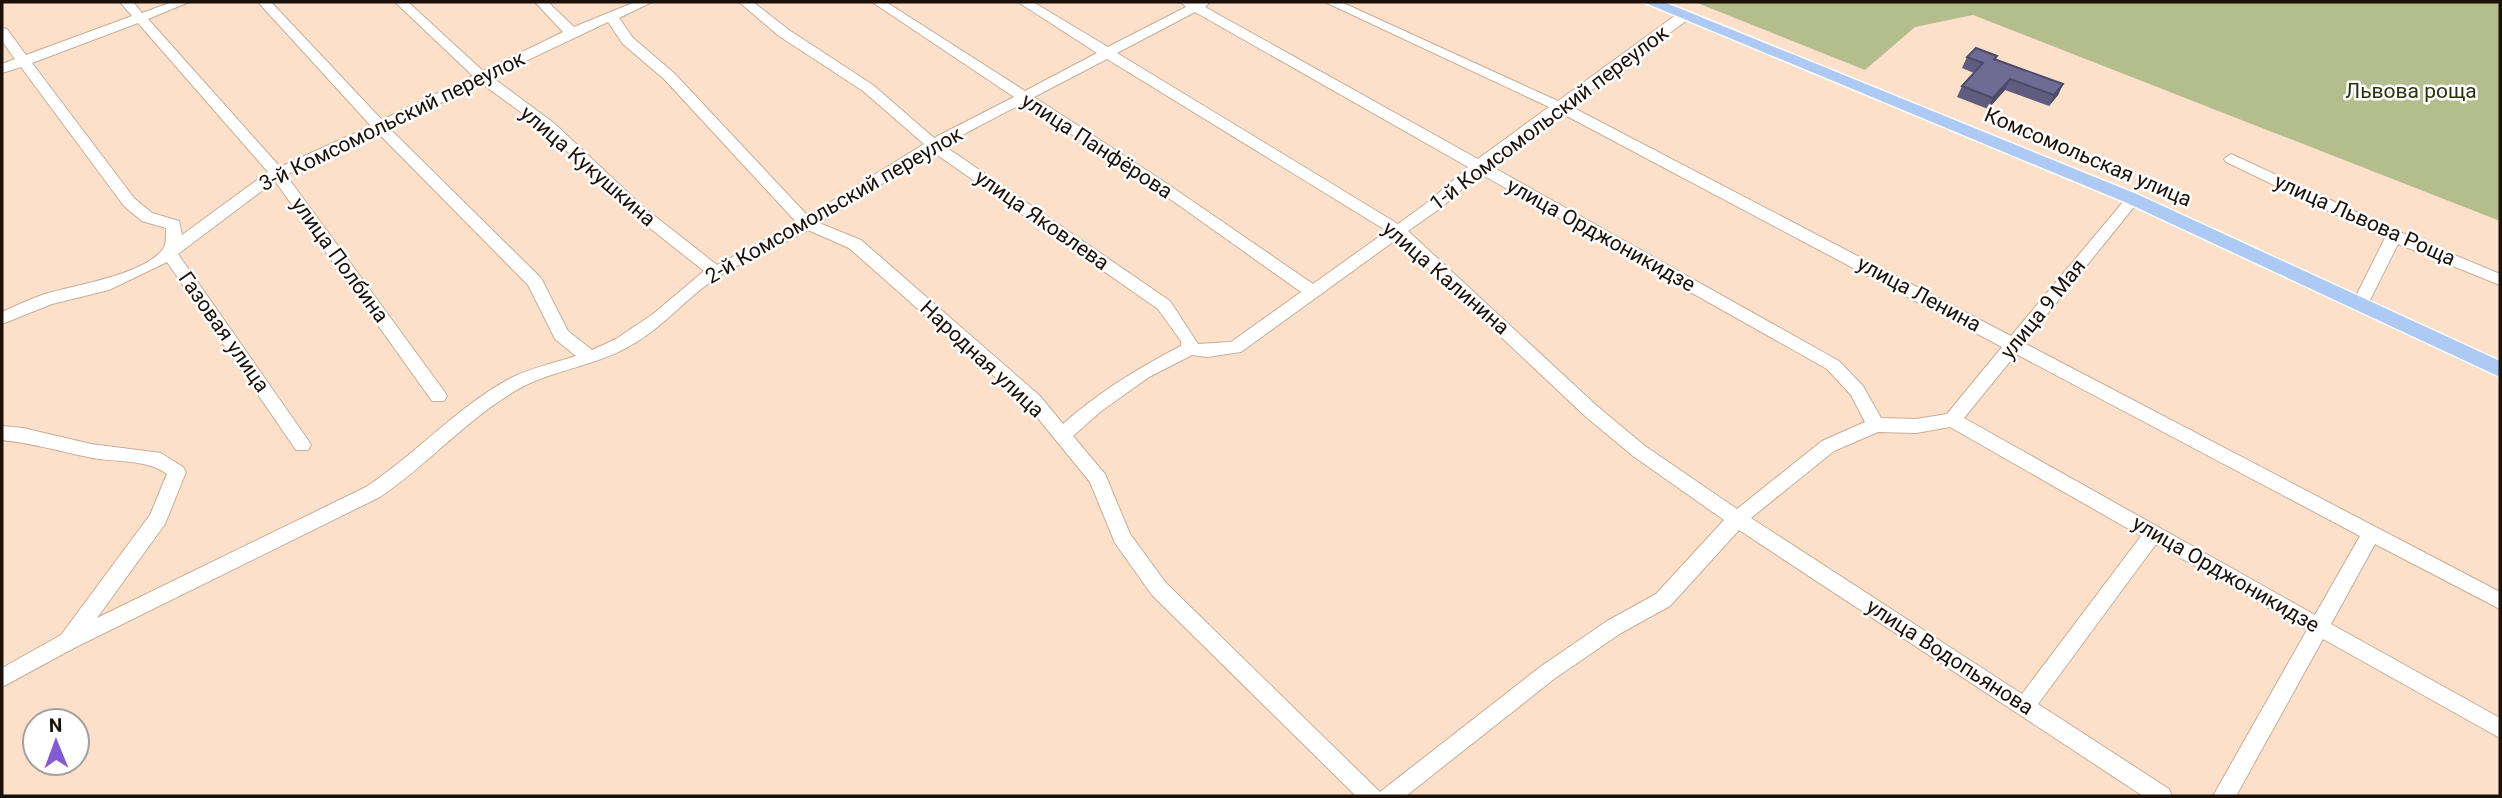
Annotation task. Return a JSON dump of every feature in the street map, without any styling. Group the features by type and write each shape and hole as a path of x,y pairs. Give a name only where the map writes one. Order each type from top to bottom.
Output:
{"main road":[{"name":"Комсомольская улица","path":"1651,2 2133,199 2500,370"}],"street":[{"name":"улица Полбина","path":"126,2 277,173 438,396"},
{"path":"2,69 183,2"},
{"path":"264,2 408,157 535,282 561,335 590,358"},
{"name":"улица Кукушкина","path":"401,2 481,76 550,127 637,210 716,272"},
{"path":"541,2 572,33"},
{"name":"3-й Комсомольский переулок","path":"2,318 48,299 103,286 152,265 277,173 322,155 572,33 646,2"},
{"name":"улица Яковлева","path":"745,2 784,33 868,89 933,145 1164,305 1189,340 1190,349"},
{"name":"улица Панфёрова","path":"878,2 1161,186 1314,293"},
{"name":"улица Калинина","path":"1024,2 1398,231 1591,411 1639,451 1737,519"},
{"name":"улица Ленина","path":"1331,2 1561,107 2500,601"},
{"name":"2-й Комсомольский переулок","path":"2,678 67,642 373,492 400,474 463,418 517,382 590,358 622,343 659,318 701,280 807,224 933,145 1025,98 1195,3"},
{"name":"улица Орджоникидзе","path":"1195,3 1478,166 1833,365 1857,391 1876,425"},
{"name":"1-й Комсомольский переулок","path":"1061,437 1094,407 1123,387 1190,349 1208,351 1235,348 1437,203 1478,166 1685,15"},
{"name":"Народная улица","path":"612,18 628,41 669,76 807,224 855,244 1034,401 1098,479 1122,538 1159,589 1371,796"},
{"path":"2,32 129,202 147,217 174,225 197,219 233,203"},
{"name":"улица Львова Роща","path":"2231,159 2394,236 2500,280"},
{"name":"улица 9 Мая","path":"1952,419 2133,199"},
{"name":"Газовая улица","path":"174,225 174,240 169,254 302,445"},
{"path":"2360,304 2394,236"},
{"path":"1389,796 1547,673 1614,627 1663,600 1737,519 1828,446 1876,425 1916,426 1952,419"},
{"name":"улица Орджоникидзе","path":"1952,419 2500,729"},
{"path":"2,433 23,435 91,451 161,460 177,472 158,519 67,642"},
{"name":"улица Водопьянова","path":"1737,519 2161,796"},
{"path":"2224,796 2317,626 2372,533"},
{"path":"2025,706 2153,534"}],"green space":[{"name":"Львова роща","path":"1695,2 2500,2 2500,221 1973,15 1915,27 1865,70"}],"building":[{"path":"1976,48 1997,56 1994,59 2063,84 2054,95 2010,79 1993,98 1962,86 1983,63 1967,57"}]}
